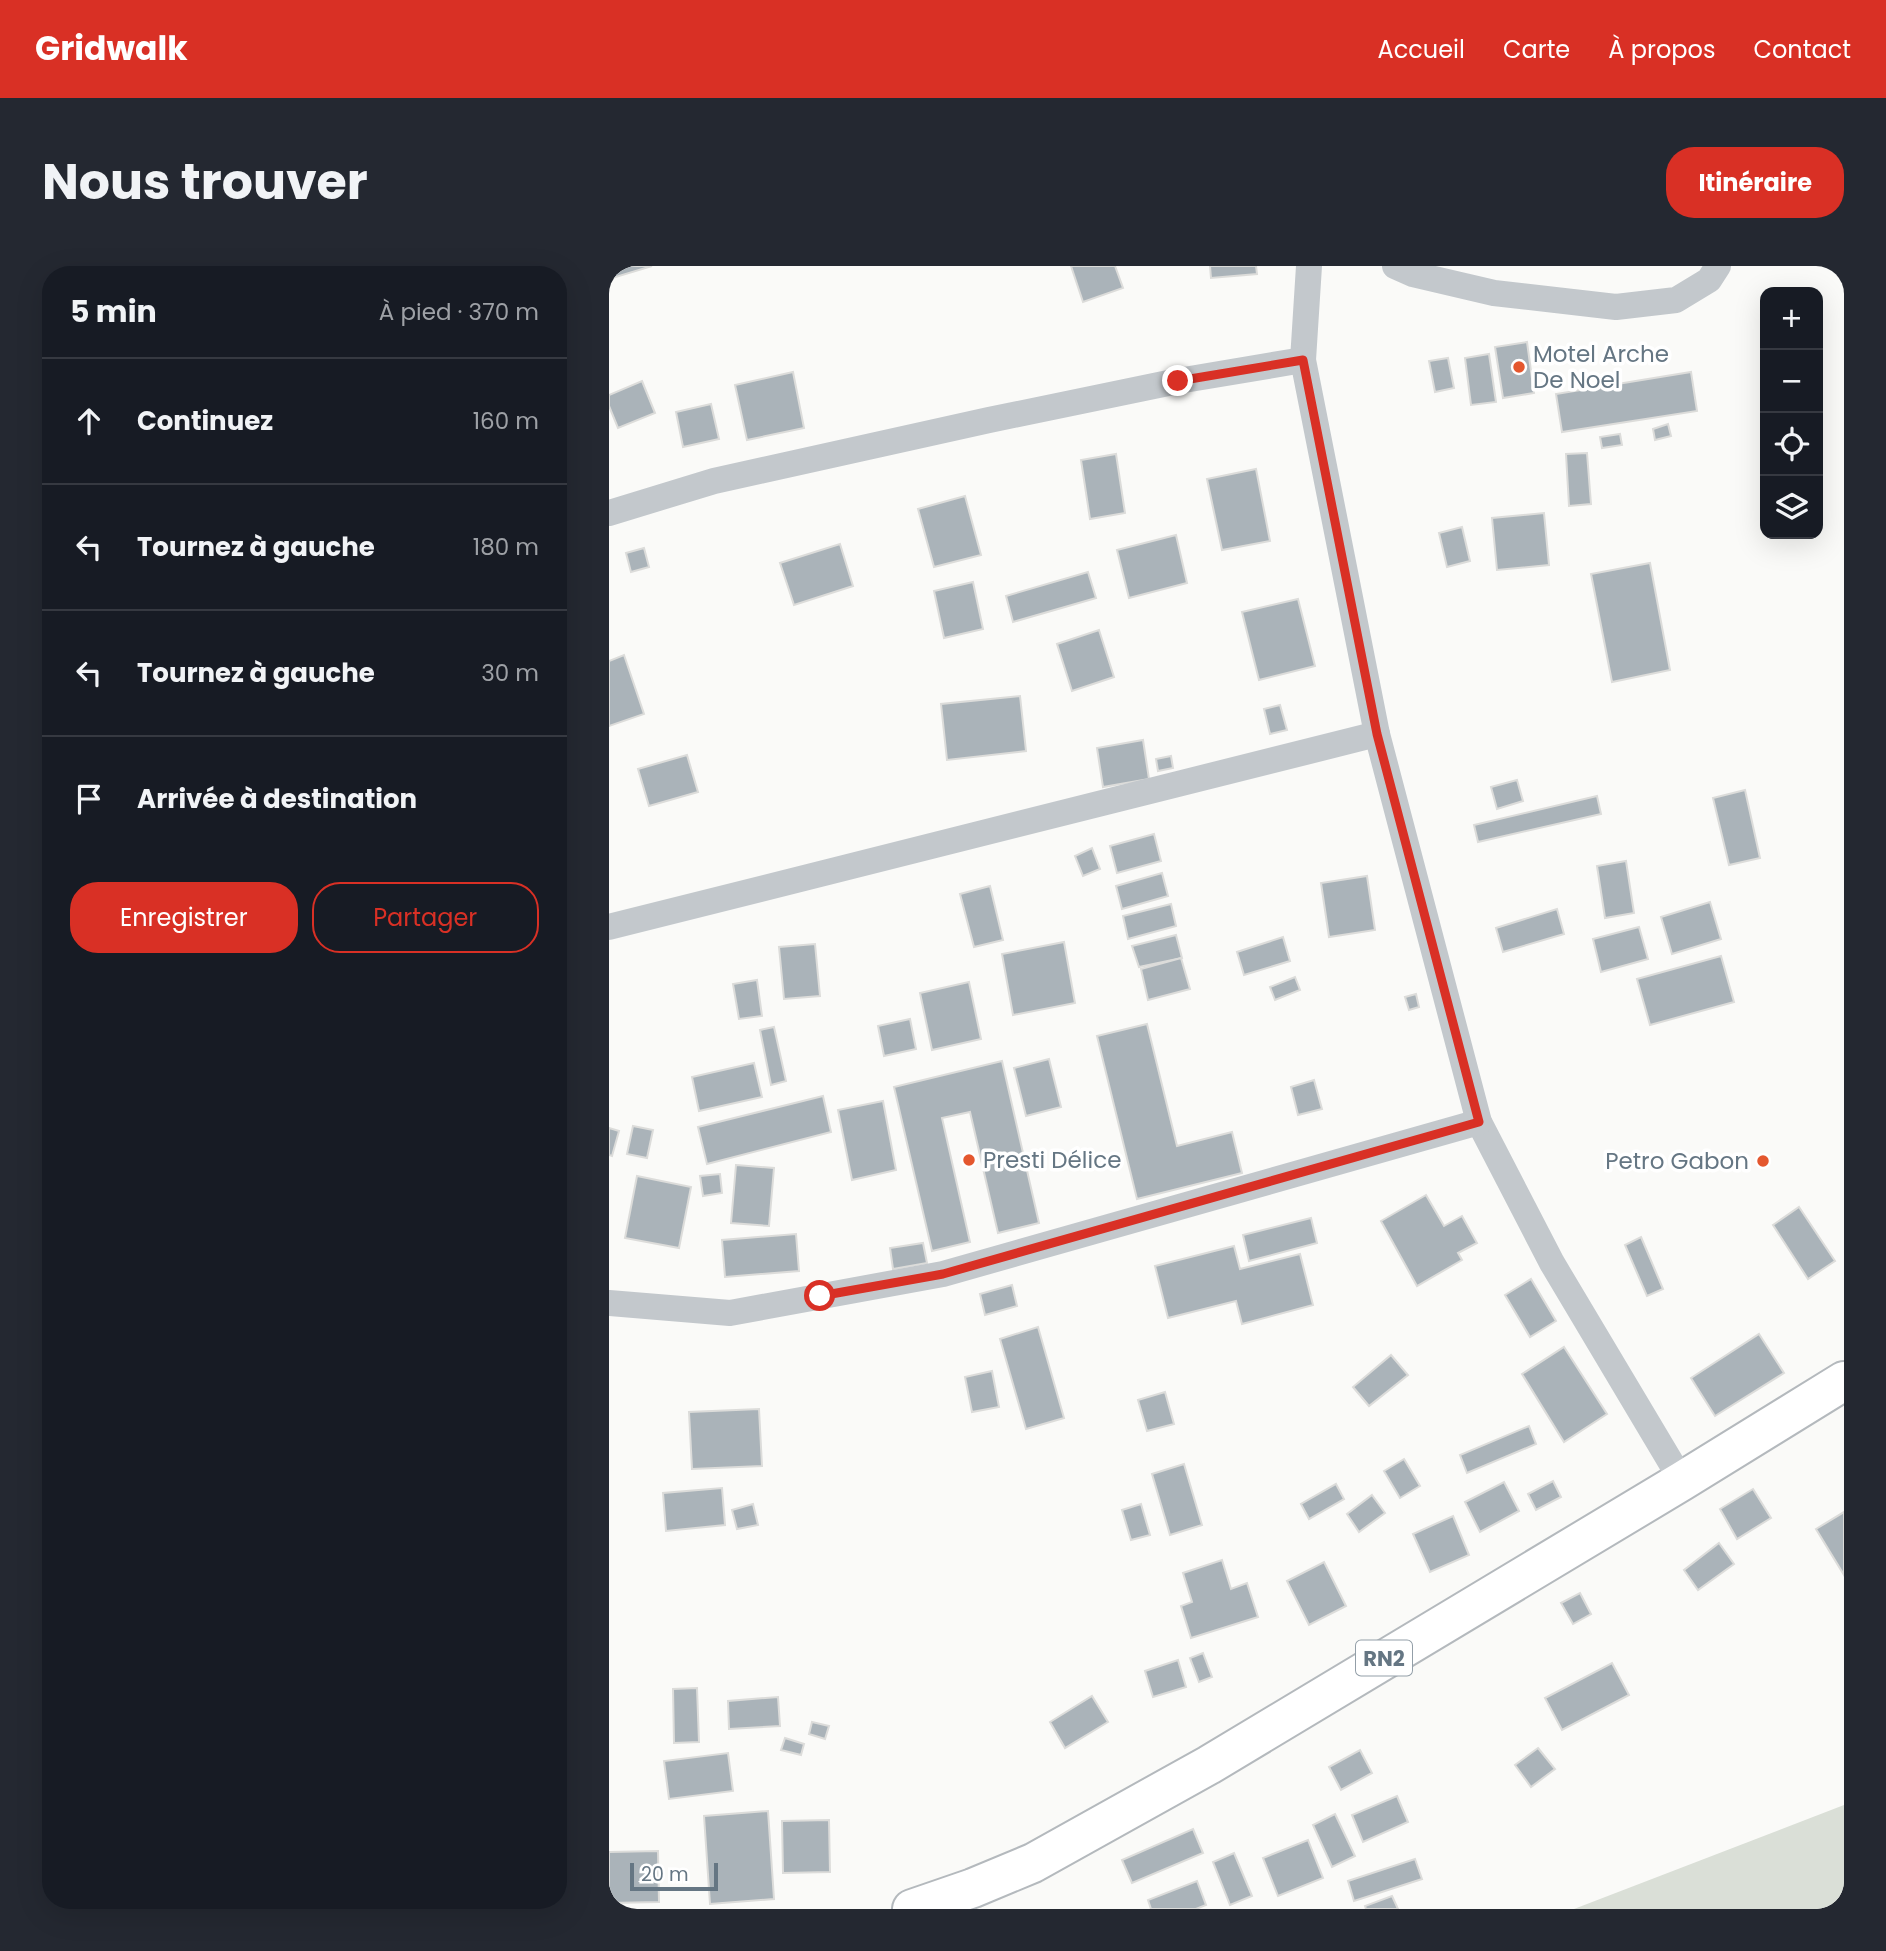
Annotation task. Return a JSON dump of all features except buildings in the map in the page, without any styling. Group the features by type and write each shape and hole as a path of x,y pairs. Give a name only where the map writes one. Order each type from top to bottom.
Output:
{"highway":[{"name":"RN2","path":"912,1909 982,1885 1044,1857 1209,1765 1844,1381"}],"street":[{"path":"1309,266 1303,360 1377,734 1479,1122 1552,1263 1682,1481"},
{"path":"1395,266 1413,274 1494,293 1616,307 1676,300 1709,280 1718,266"},
{"path":"609,513 714,481 1178,381 1303,360"},
{"path":"609,927 1377,734"},
{"path":"609,1303 730,1313 943,1274 1479,1122"}],"shaded area":[{"path":"1844,1805 1844,1909 1574,1909"}],"place":[{"name":"Motel Arche De Noel","path":"1519,367"},
{"name":"Presti Délice","path":"969,1160"},
{"name":"Petro Gabon","path":"1763,1161"}],"route":[{"path":"820,1296 943,1274 1479,1122 1377,734 1303,360 1178,381"}]}
